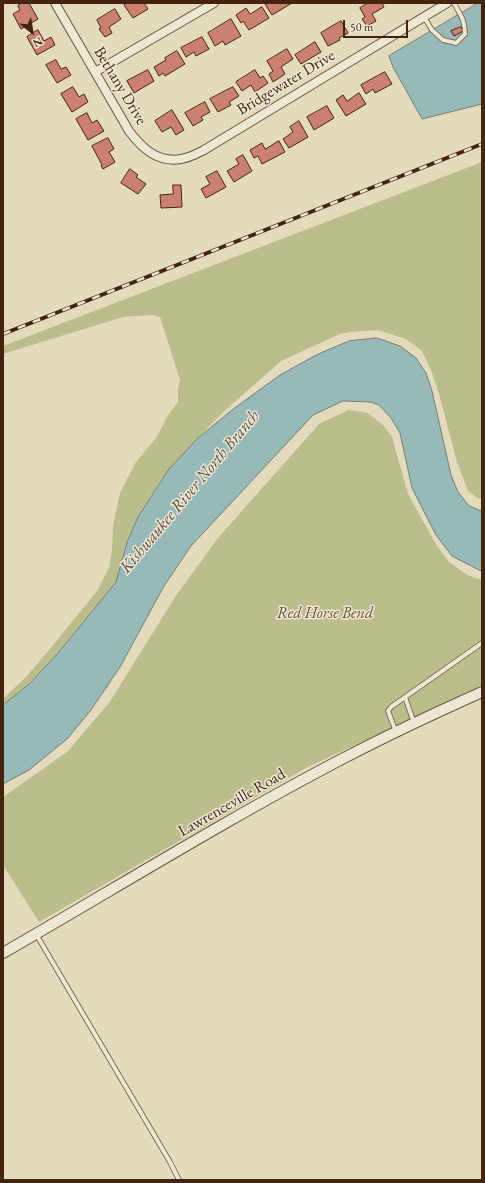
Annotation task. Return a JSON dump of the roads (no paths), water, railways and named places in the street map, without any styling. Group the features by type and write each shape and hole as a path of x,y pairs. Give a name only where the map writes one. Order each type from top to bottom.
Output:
{"street":[{"name":"Bethany Drive","path":"55,3 129,131 138,143 154,155 180,160"},
{"path":"95,72 214,3"},
{"name":"Bridgewater Drive","path":"180,160 204,150 447,3"},
{"name":"Lawrenceville Road","path":"3,953 266,800 343,758 482,692"}],"lane":[{"path":"424,17 432,30 443,40 456,43 465,34 465,28 464,20 454,3"},
{"path":"396,732 388,711 391,707 482,643"},
{"path":"405,697 414,723"},
{"path":"36,934 180,1180"}],"water":[{"path":"478,3 482,3 482,104 422,119 393,67 389,56"},
{"name":"Kishwaukee River North Branch","path":"377,338 400,346 416,358 426,373 432,391 451,475 458,492 469,506 482,511 482,571 452,556 436,535 412,488 400,433 391,418 379,405 371,402 343,401 313,415 191,546 164,586 120,667 91,710 67,739 29,770 3,784 3,705 29,684 59,652 116,582 127,542 138,517 169,469 198,438 232,410 280,375 318,354 349,341"}],"railway":[{"path":"3,334 482,144"}],"park label":[{"name":"Red Horse Bend","path":"325,614"}]}
